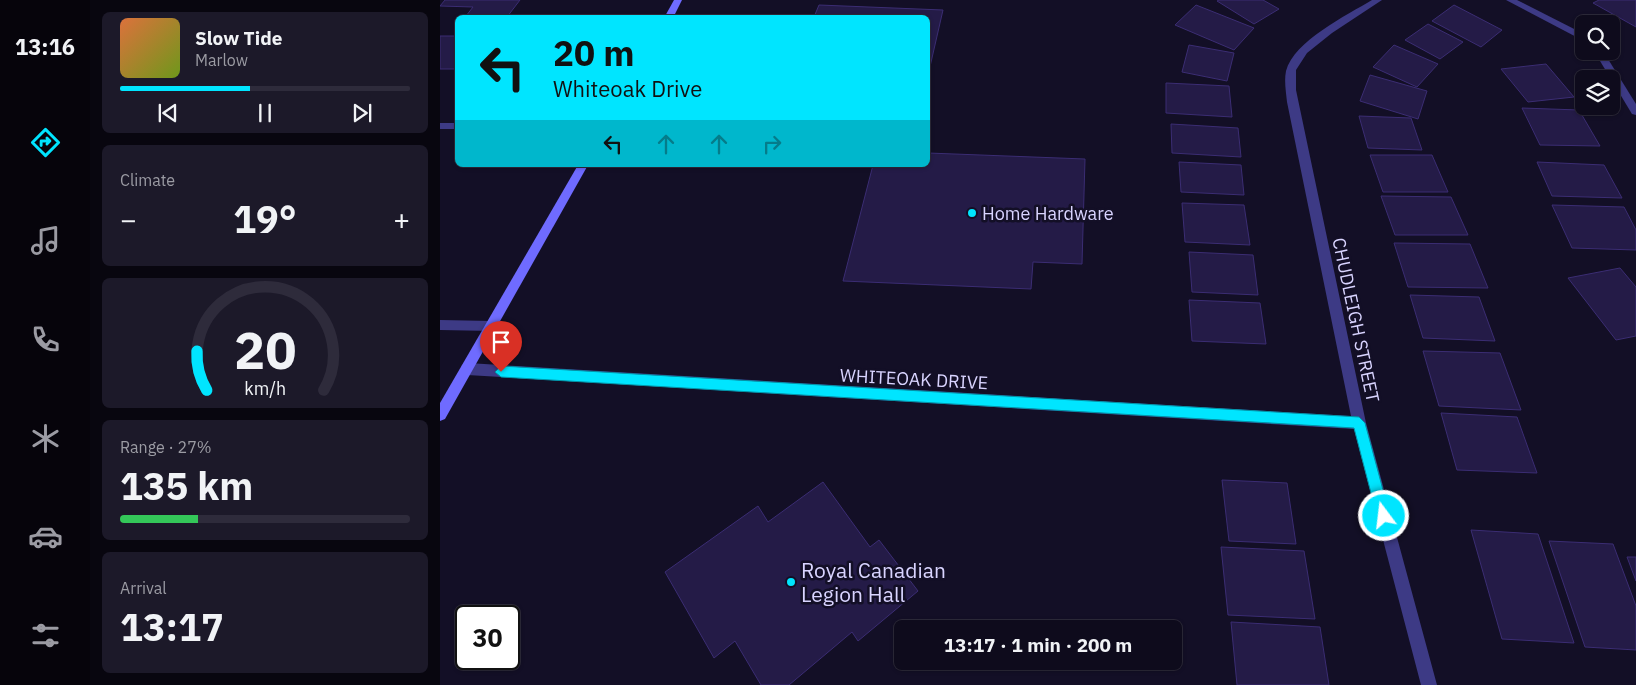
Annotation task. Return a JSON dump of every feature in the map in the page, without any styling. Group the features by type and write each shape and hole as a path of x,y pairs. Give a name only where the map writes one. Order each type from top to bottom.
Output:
{"main road":[{"path":"670,15 678,0"},
{"path":"440,415 583,167"}],"street":[{"name":"CHUDLEIGH STREET","path":"1378,0 1325,32 1298,58 1291,69 1292,102 1359,423 1428,685"},
{"path":"1510,0 1575,33"},
{"path":"1604,60 1636,112"},
{"path":"440,126 455,126"},
{"path":"440,326 492,326"},
{"name":"WHITEOAK DRIVE","path":"467,369 1359,423"}],"building":[{"path":"445,0 520,0 509,15 467,15 473,7 440,6"},
{"path":"1263,0 1279,9 1254,24 1217,1"},
{"path":"1599,0 1636,0 1636,27 1620,18 1620,15 1614,15 1593,3"},
{"path":"819,5 943,10 930,67 930,15 815,15"},
{"path":"1196,5 1254,28 1234,50 1175,25"},
{"path":"1454,5 1502,30 1481,47 1432,21"},
{"path":"1428,24 1463,42 1440,59 1405,40"},
{"path":"440,36 455,36 455,69 440,69"},
{"path":"1189,45 1234,53 1227,81 1182,72"},
{"path":"1394,45 1438,64 1417,87 1373,67"},
{"path":"1546,64 1574,97 1528,102 1501,69"},
{"path":"1370,75 1427,91 1418,119 1360,101"},
{"path":"1166,83 1229,86 1232,117 1166,113"},
{"path":"1522,108 1575,110 1575,115 1582,115 1600,146 1540,145"},
{"path":"1359,116 1411,118 1422,150 1368,148"},
{"path":"1171,124 1238,128 1241,157 1172,153"},
{"name":"Home Hardware","path":"930,153 1085,159 1082,264 1033,262 1031,289 843,281 872,167 930,167"},
{"path":"1370,155 1432,155 1448,192 1383,192"},
{"path":"1179,162 1241,165 1244,195 1181,192"},
{"path":"1537,162 1604,165 1622,198 1552,196"},
{"path":"1381,196 1451,197 1468,235 1395,235"},
{"path":"1182,203 1244,205 1250,245 1185,242"},
{"path":"1552,205 1624,207 1636,230 1636,250 1572,248"},
{"path":"1394,243 1470,244 1488,288 1408,287"},
{"path":"1189,252 1253,255 1258,295 1192,292"},
{"path":"1620,268 1636,287 1636,336 1616,340 1568,278"},
{"path":"1410,295 1479,297 1495,341 1423,338"},
{"path":"1189,300 1260,303 1266,344 1192,341"},
{"path":"1423,351 1500,353 1521,410 1439,406"},
{"path":"1441,413 1517,417 1537,473 1457,470"},
{"path":"1222,480 1287,483 1296,544 1229,541"},
{"name":"Royal Canadian Legion Hall","path":"823,482 870,547 879,540 918,591 858,641 852,632 789,685 761,685 735,641 714,658 665,572 758,506 768,522"},
{"path":"1471,530 1538,534 1574,643 1502,639"},
{"path":"1549,541 1613,544 1636,606 1636,650 1585,647"},
{"path":"1221,547 1304,551 1315,619 1228,615"},
{"path":"1627,557 1636,557 1636,581"},
{"path":"1231,622 1320,627 1329,685 1237,685"}],"place":[{"name":"Home Hardware","path":"972,213"},
{"name":"Royal Canadian Legion Hall","path":"791,582"}],"route":[{"path":"501,372 1359,423 1384,516"}]}
